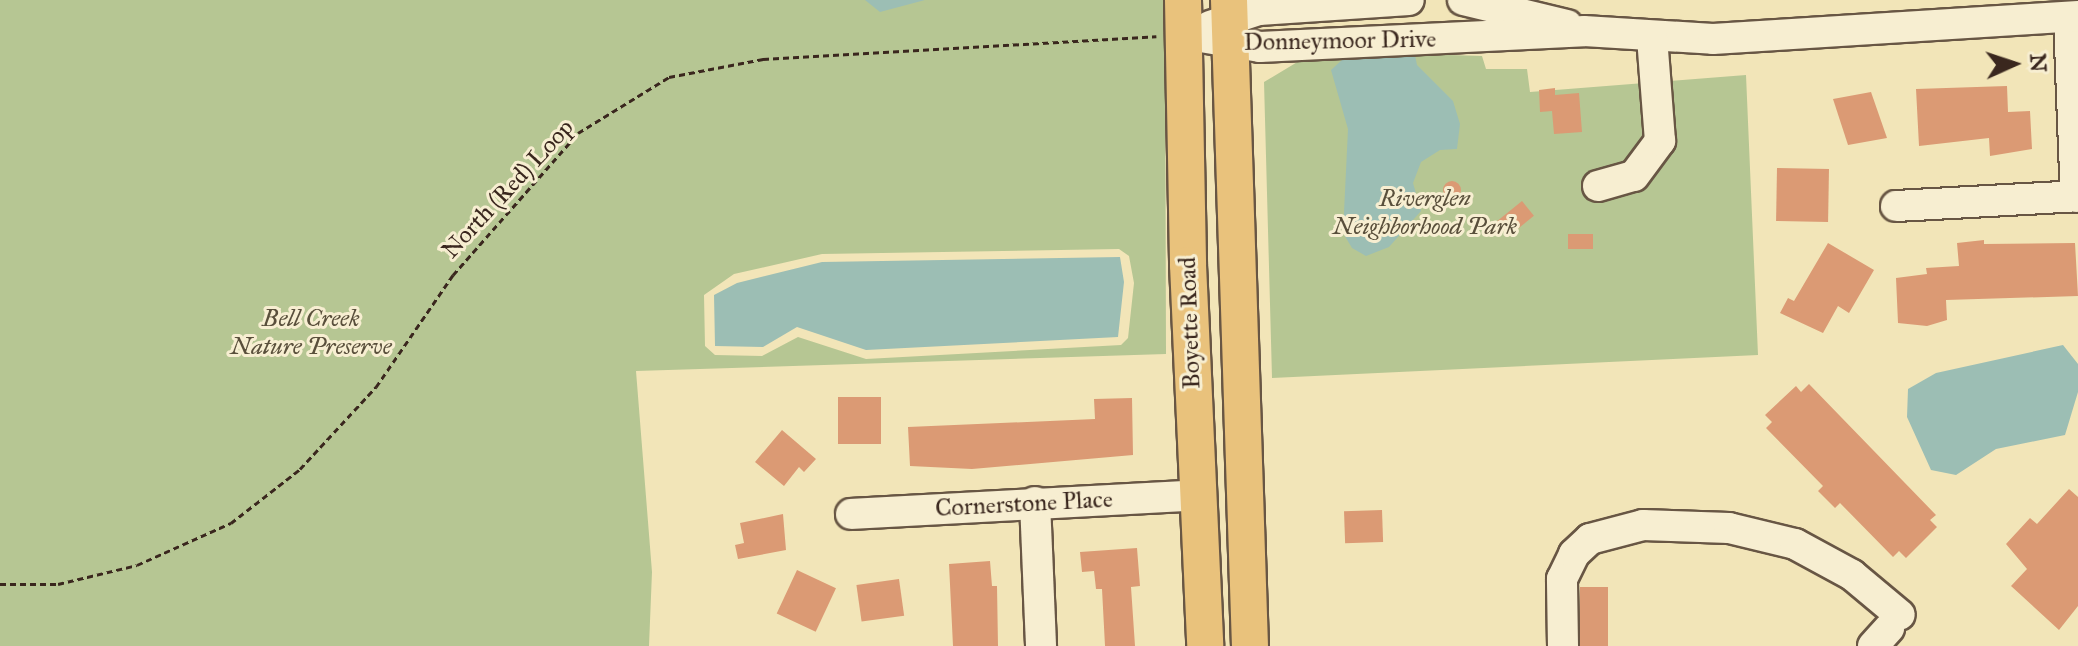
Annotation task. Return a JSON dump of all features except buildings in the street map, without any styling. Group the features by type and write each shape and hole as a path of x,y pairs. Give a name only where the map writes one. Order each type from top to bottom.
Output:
{"main road":[{"name":"Boyette Road","path":"1230,21 1250,646"},
{"name":"Boyette Road","path":"1172,24 1205,646"}],"street":[{"name":"Donneymoor Drive","path":"1172,24 1230,21 1259,10 1409,0"},
{"name":"Donneymoor Drive","path":"1463,0 1584,31"},
{"name":"Donneymoor Drive","path":"1230,21 1260,47 1584,31 1652,38 2073,17"},
{"path":"1896,206 2077,196 2073,17"},
{"path":"1598,186 1634,176 1660,141 1652,38"},
{"name":"Cornerstone Place","path":"851,514 1197,495"},
{"path":"1035,502 1041,646"},
{"path":"1563,646 1562,579 1574,554 1590,539 1643,525 1729,528 1795,544 1852,575 1887,630"}],"path":[{"name":"North (Red) Loop","path":"0,584 58,584 137,565 231,523 300,469 376,387 453,275 578,133 669,77 763,59 1172,24"}],"green space":[{"name":"Bell Creek Nature Preserve","path":"0,0 1165,0 1166,354 636,371 652,572 649,646 0,646","holes":["1119,249 1129,256 1134,283 1128,338 1121,345 866,359 798,337 762,356 715,355 705,346 704,295 734,274 822,254"]},
{"name":"Riverglen Neighborhood Park","path":"1417,54 1482,56 1486,69 1527,69 1530,92 1746,75 1758,355 1272,378 1264,82 1304,58"}],"water":[{"path":"865,0 925,0 880,12"},
{"path":"1415,55 1417,65 1453,101 1460,124 1457,149 1440,150 1421,162 1413,183 1421,211 1389,247 1366,256 1352,248 1343,233 1348,129 1331,70 1342,60"},
{"path":"1120,257 1124,282 1118,337 866,350 797,327 763,347 715,346 714,295 737,283 822,262"},
{"path":"2063,345 2078,364 2078,392 2065,435 1996,449 1956,475 1931,470 1907,417 1908,389 1936,373"}]}
